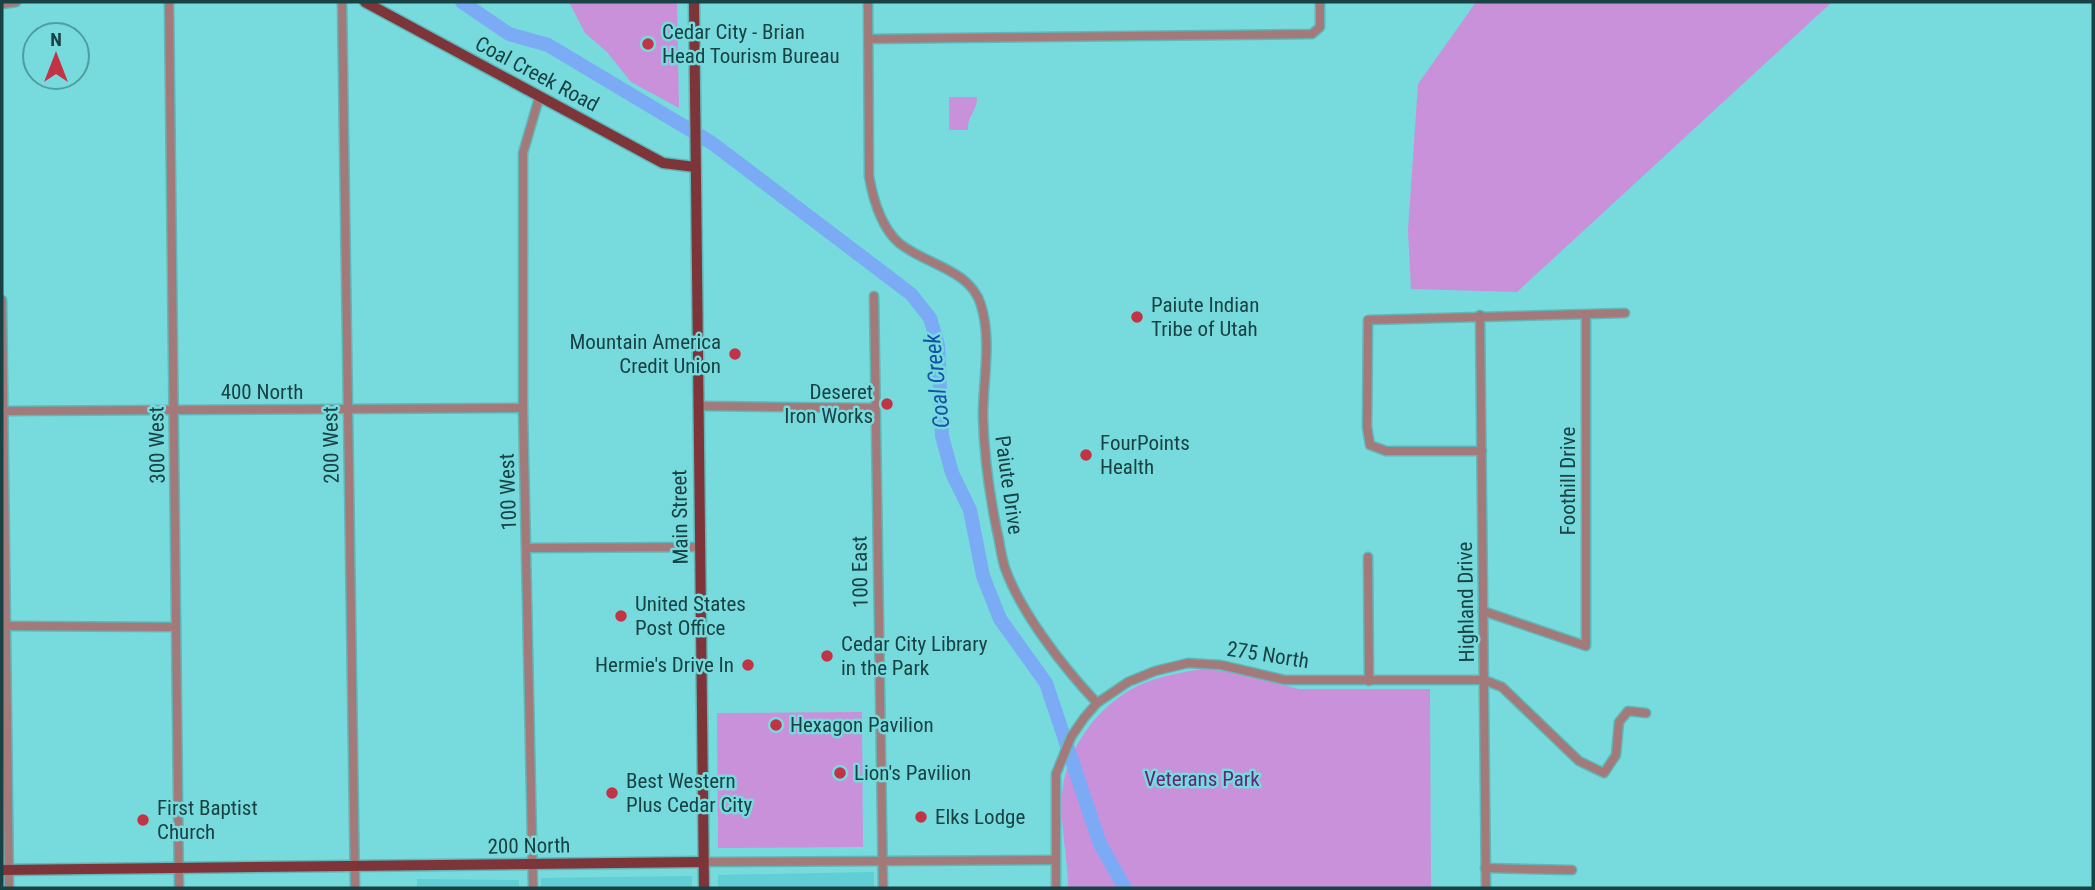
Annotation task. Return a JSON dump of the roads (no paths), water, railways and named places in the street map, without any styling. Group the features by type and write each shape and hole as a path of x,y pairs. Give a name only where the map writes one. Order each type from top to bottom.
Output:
{"main road":[{"name":"Coal Creek Road","path":"365,2 663,163 695,167"},
{"name":"Main Street","path":"694,2 704,888"},
{"name":"200 North","path":"5,870 704,862"}],"street":[{"path":"2,4 16,2"},
{"name":"300 West","path":"169,2 179,888"},
{"name":"200 West","path":"342,2 355,888"},
{"name":"Paiute Drive","path":"868,2 869,176 872,193 882,220 898,242 927,260 967,279 980,302 987,332 984,452 989,494 1005,568 1028,612 1066,670 1097,702"},
{"path":"869,39 1312,34 1320,27 1320,2"},
{"name":"100 West","path":"533,888 523,408 523,153 539,98"},
{"name":"100 East","path":"874,296 883,888"},
{"path":"2,300 6,626 5,870 9,888"},
{"path":"1482,451 1386,451 1370,445 1367,427 1368,320 1625,313"},
{"name":"Highland Drive","path":"1480,315 1486,888"},
{"name":"Foothill Drive","path":"1483,611 1586,646 1586,315"},
{"path":"698,406 876,408"},
{"name":"400 North","path":"2,411 523,408"},
{"path":"527,548 699,547"},
{"path":"1368,557 1368,681"},
{"path":"6,626 176,627"},
{"name":"275 North","path":"1056,860 1056,774 1071,737 1084,718 1097,702 1128,682 1155,671 1188,663 1221,665 1285,680 1484,680"},
{"path":"1484,680 1502,687 1579,761 1604,773 1616,755 1619,722 1628,711 1646,713"},
{"path":"1056,860 1056,888"},
{"name":"200 North","path":"704,862 1056,860"},
{"path":"1485,868 1573,870"}],"waterway":[{"name":"Coal Creek","path":"462,2 509,34 548,45 712,143 911,294 930,318 938,345 942,436 952,473 970,510 983,576 1000,619 1046,683 1100,844 1125,888"}],"place":[{"name":"Cedar City - Brian Head Tourism Bureau","path":"648,44"},
{"name":"Paiute Indian Tribe of Utah","path":"1137,317"},
{"name":"Mountain America Credit Union","path":"735,354"},
{"name":"Deseret Iron Works","path":"887,404"},
{"name":"FourPoints Health","path":"1086,455"},
{"name":"United States Post Office","path":"621,616"},
{"name":"Cedar City Library in the Park","path":"827,656"},
{"name":"Hermie's Drive In","path":"748,665"},
{"name":"Hexagon Pavilion","path":"776,725"},
{"name":"Lion's Pavilion","path":"840,773"},
{"name":"Best Western Plus Cedar City","path":"612,793"},
{"name":"Elks Lodge","path":"921,817"},
{"name":"First Baptist Church","path":"143,820"}],"park label":[{"name":"Veterans Park","path":"1202,779"}]}
